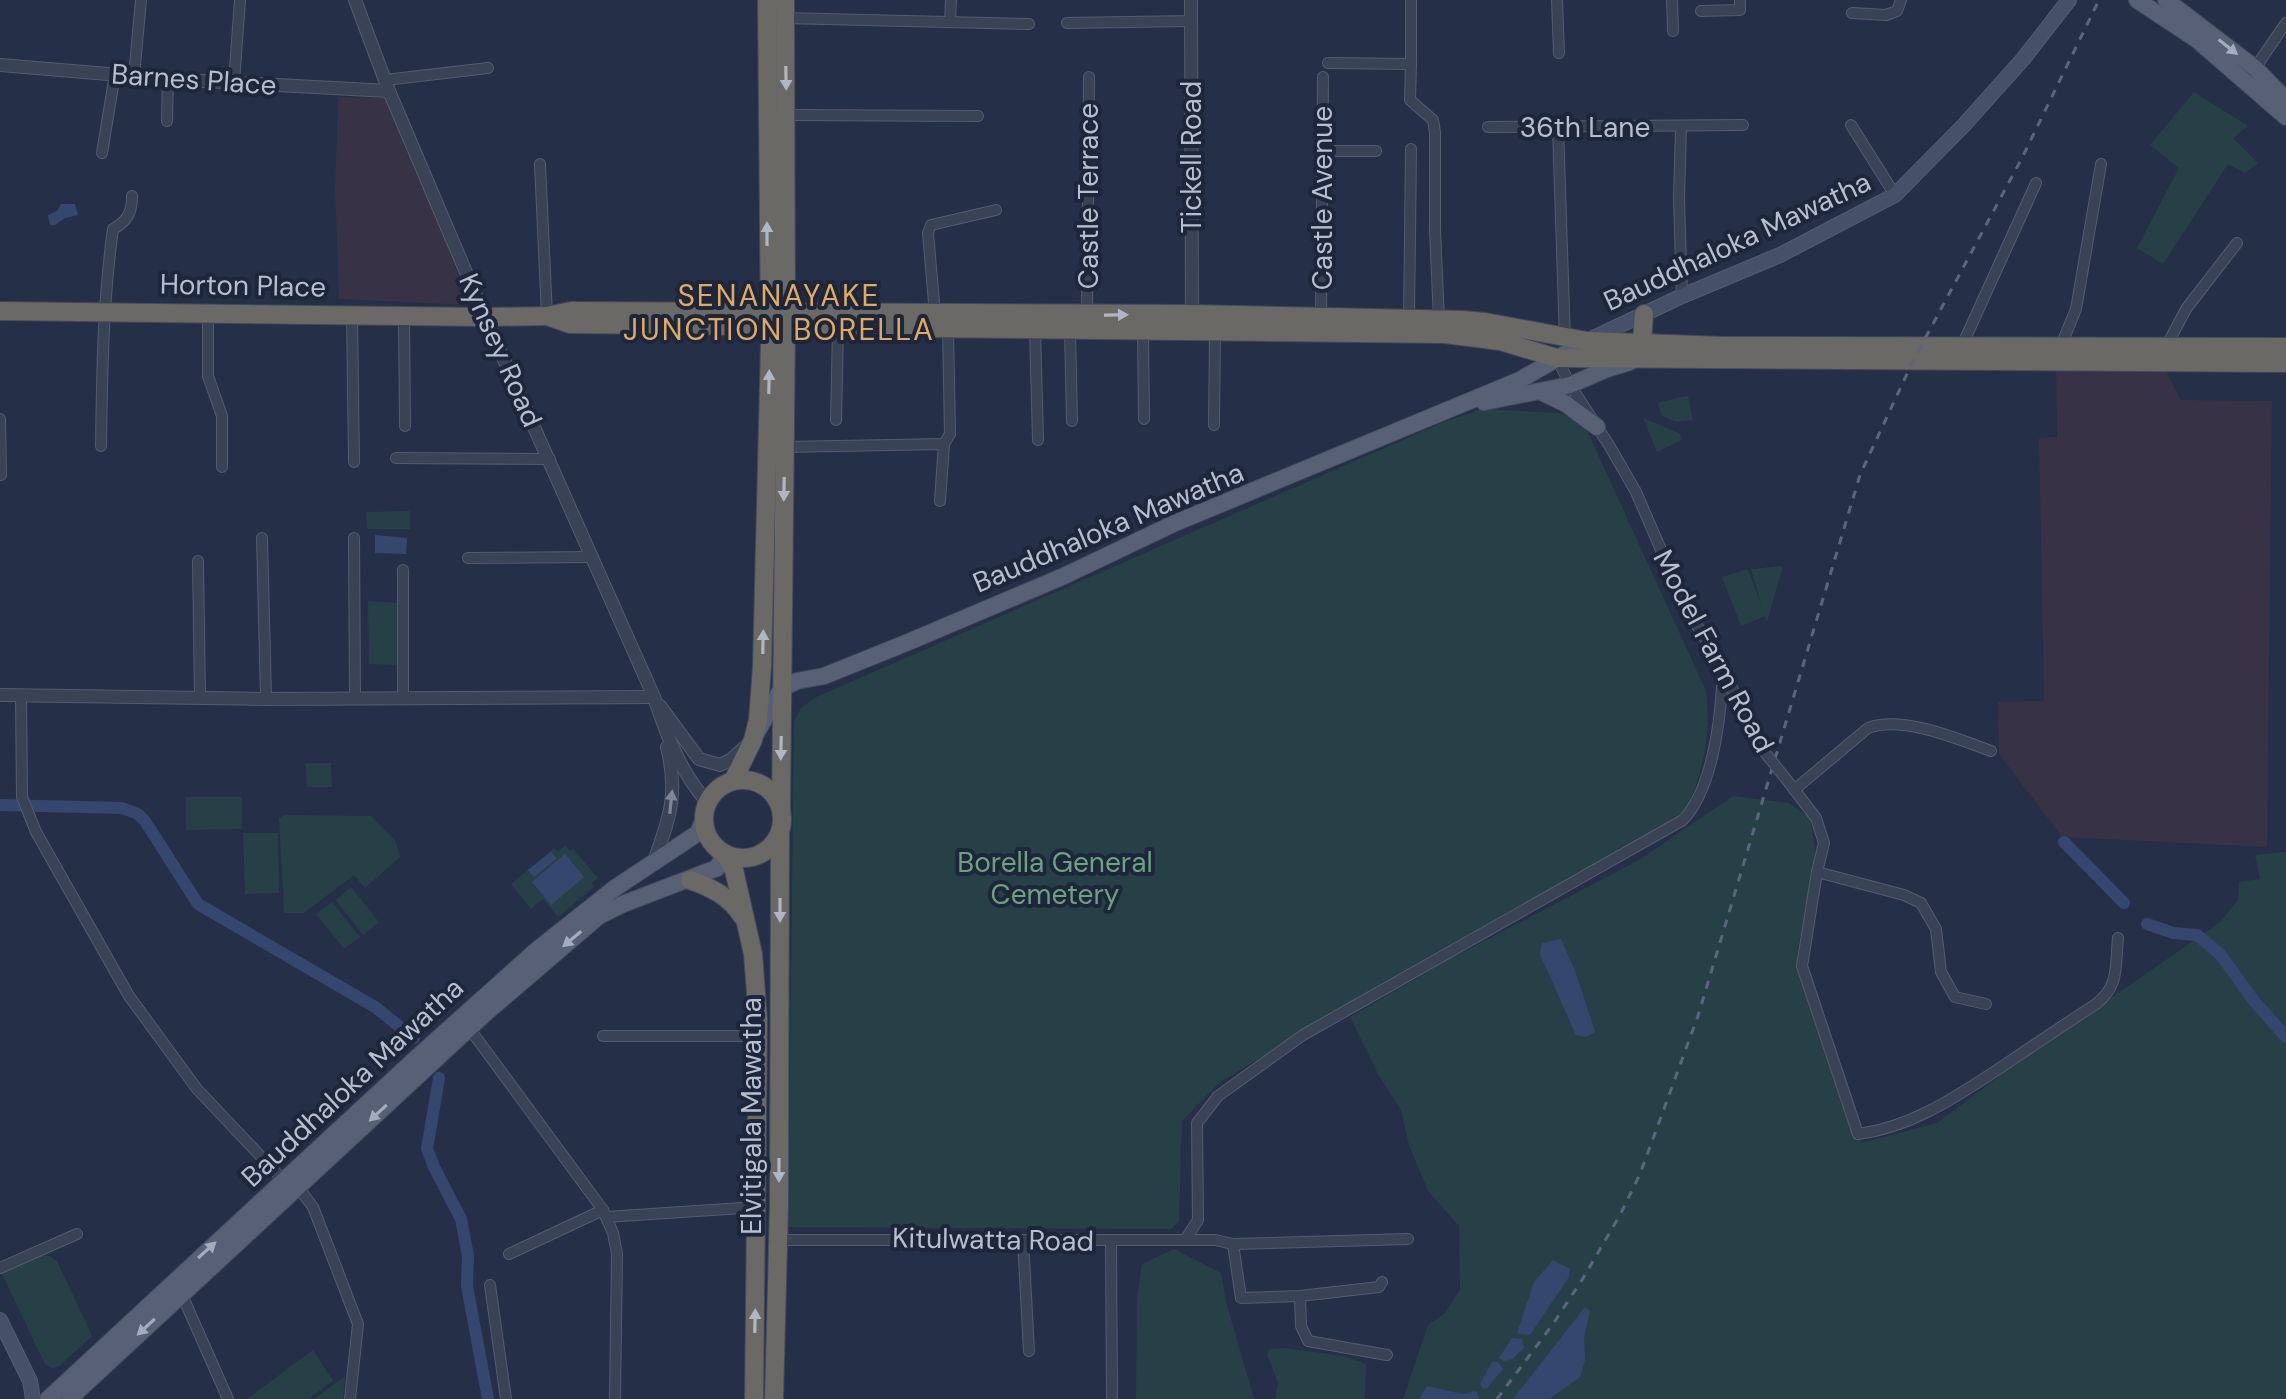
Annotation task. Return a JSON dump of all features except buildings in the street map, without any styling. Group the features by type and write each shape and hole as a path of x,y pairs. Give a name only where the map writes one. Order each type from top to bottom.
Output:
{"highway":[{"path":"767,0 785,447 781,808 780,832 773,844 763,852 751,857 738,857 725,854 710,840 703,821 707,802 722,785 733,781 757,782 768,788 781,808"},
{"path":"733,781 753,740 758,720 762,667 786,115 784,9"},
{"name":"Horton Place","path":"0,311 547,316 570,324 778,319"},
{"path":"778,319 935,314 1192,314 1409,319 1485,322 1643,351 2286,363"},
{"path":"1643,351 1644,314"},
{"path":"778,319 838,328 1473,336 1557,358 1643,351 2286,347"},
{"name":"Elvitigala Mawatha","path":"774,1399 779,1240 780,832"},
{"name":"Elvitigala Mawatha","path":"725,854 734,870 753,954 758,1036 754,1399"},
{"path":"690,880 714,889 733,903 743,919"}],"main road":[{"name":"Bauddhaloka Mawatha","path":"782,688 797,681 824,676 906,643 1064,576 1175,523 1520,380 1587,341 1682,296 1780,255 1895,195 2023,59 2069,0"},
{"path":"2137,0 2286,100"},
{"path":"2166,0 2250,74 2286,117"},
{"name":"Bauddhaloka Mawatha","path":"1454,408 1543,393 1570,385 1643,351"},
{"path":"1543,393 1566,404 1597,427"},
{"path":"753,740 782,688"},
{"name":"Bauddhaloka Mawatha","path":"69,1399 182,1295 291,1184 538,949 603,897 698,833 703,821"},
{"name":"Bauddhaloka Mawatha","path":"48,1399 599,916 717,868 725,854"},
{"path":"0,1320 30,1381 33,1399"}],"street":[{"path":"134,76 141,0"},
{"path":"234,82 240,0"},
{"name":"Kynsey Road","path":"355,0 387,86 485,317 654,697 668,739 686,775 707,802"},
{"path":"950,22 951,0"},
{"name":"Tickell Road","path":"1191,0 1192,314"},
{"path":"1411,0 1410,100 1433,120 1435,132 1439,320"},
{"path":"1557,0 1559,53"},
{"path":"1672,0 1673,31"},
{"path":"1701,11 1740,10 1740,0"},
{"path":"1852,13 1886,15 1897,11 1901,0"},
{"path":"784,9 950,22 1029,24"},
{"path":"1067,23 1191,21"},
{"path":"2250,74 2286,23"},
{"path":"1328,63 1411,64"},
{"name":"Barnes Place","path":"0,65 168,79 387,86"},
{"path":"387,86 488,68"},
{"path":"102,153 115,74"},
{"name":"Castle Terrace","path":"1087,315 1089,77"},
{"name":"Castle Avenue","path":"1321,318 1323,77"},
{"path":"167,121 168,79"},
{"path":"786,115 978,116"},
{"name":"36th Lane","path":"1488,127 1743,125"},
{"path":"1851,125 1895,195"},
{"name":"36th Lane","path":"1681,126 1679,199 1682,296"},
{"path":"1557,358 1566,338 1558,128"},
{"path":"1409,319 1411,149"},
{"path":"1321,151 1376,151"},
{"path":"540,164 547,316"},
{"path":"2060,348 2076,309 2101,164"},
{"path":"1961,348 2036,183"},
{"path":"101,446 103,312 113,229 124,223 132,211 132,196"},
{"path":"935,314 928,233 931,225 996,210"},
{"path":"2165,349 2186,309 2237,243"},
{"path":"208,313 208,376 222,416 222,467"},
{"path":"352,315 354,462"},
{"path":"404,316 405,426"},
{"path":"836,420 838,328"},
{"path":"940,501 946,440 948,329"},
{"path":"1035,329 1038,440"},
{"path":"1070,330 1072,421"},
{"path":"1143,330 1144,419"},
{"path":"1214,425 1215,331"},
{"name":"Model Farm Road","path":"1557,358 1570,385 1636,492 1684,603 1723,670 1762,749 1816,818 1824,843 1802,966 1858,1134 1877,1132 1910,1121 1953,1098 2110,993 2118,938"},
{"path":"0,419 1,475"},
{"path":"785,447 946,440"},
{"path":"396,458 550,459"},
{"path":"262,538 266,699"},
{"path":"354,538 355,698"},
{"path":"468,558 593,557"},
{"path":"198,561 200,698"},
{"path":"403,570 403,698"},
{"path":"1185,1240 1198,1220 1197,1123 1218,1096 1303,1035 1683,820 1695,807 1701,794 1717,732 1723,670"},
{"path":"0,695 266,699 654,697 670,760 674,799 652,866"},
{"path":"21,695 22,797 36,832 129,996 197,1089 313,1207 358,1324 350,1399"},
{"name":"Kynsey Road","path":"654,697 699,759 733,781"},
{"path":"1792,787 1868,728 1882,723 1896,723 1960,739 1991,751"},
{"path":"699,759 720,765 726,763 753,740"},
{"path":"1817,872 1904,895 1921,903 1936,929 1941,972 1955,997 1986,1004"},
{"path":"469,1028 605,1214 617,1254 615,1399"},
{"path":"603,1036 758,1036"},
{"path":"509,1254 605,1214 757,1207"},
{"path":"0,1268 77,1234"},
{"name":"Kitulwatta Road","path":"779,1240 1215,1240 1233,1244 1408,1239"},
{"path":"1023,1240 1029,1351"},
{"path":"1111,1240 1112,1399"},
{"path":"1233,1244 1241,1298 1300,1296 1379,1287 1382,1282"},
{"path":"490,1285 506,1399"},
{"path":"182,1295 228,1399"},
{"path":"1300,1296 1301,1326 1308,1341 1387,1355"}],"shaded area":[{"path":"338,97 385,98 435,212 469,305 339,299 335,189"},
{"path":"2165,369 2181,400 2272,401 2267,847 2062,837 1999,754 1998,702 2044,701 2039,438 2057,437 2056,371"}],"green space":[{"path":"2194,92 2248,126 2233,138 2258,163 2245,173 2228,164 2163,264 2137,248 2179,168 2150,145"},
{"path":"1688,396 1693,420 1676,422 1662,416 1658,403"},
{"name":"Borella General Cemetery","path":"1482,409 1560,413 1585,426 1706,691 1708,718 1703,759 1691,798 1678,817 1663,833 1288,1041 1220,1082 1182,1121 1179,1222 1171,1229 788,1227 794,721 801,708 814,698 1444,422"},
{"path":"1643,418 1679,433 1683,439 1657,452"},
{"path":"410,511 410,529 367,529 366,512"},
{"path":"1783,566 1767,622 1765,616 1741,626 1722,577 1748,569 1762,607 1751,569"},
{"path":"368,601 399,603 398,665 369,664"},
{"path":"305,763 331,763 332,787 307,787"},
{"path":"1733,796 1789,803 1810,818 1815,850 1812,882 1798,948 1861,1143 1937,1123 2219,923 2238,900 2239,882 2260,879 2255,855 2286,852 2286,1399 1403,1399 1428,1325 1444,1314 1460,1290 1459,1226 1428,1191 1409,1145 1401,1110 1379,1076 1350,1017 1450,959 1639,860"},
{"path":"186,797 242,797 242,829 186,830"},
{"path":"284,815 371,816 396,842 400,857 365,888 354,875 304,913 284,913 279,818"},
{"path":"243,833 278,833 279,893 245,894"},
{"path":"565,845 570,851 573,849 598,878 592,883 594,887 558,917 543,899 531,909 511,884 554,848 558,852"},
{"path":"351,887 379,922 363,935 336,900"},
{"path":"332,902 360,937 344,949 316,914"},
{"path":"1174,1249 1221,1273 1226,1302 1254,1399 1136,1399 1137,1298 1142,1264"},
{"path":"39,1255 57,1261 92,1336 58,1367 52,1368 45,1364 1,1272"},
{"path":"1269,1349 1344,1356 1366,1364 1365,1399 1275,1399 1278,1383 1267,1355"},
{"path":"313,1350 333,1381 308,1399 247,1399"},
{"path":"345,1376 343,1399 314,1399"}],"water":[{"path":"61,204 75,204 78,215 50,225 48,215 57,211"},
{"path":"375,535 407,538 406,554 375,553"},
{"path":"551,852 557,858 534,877 528,870"},
{"path":"565,854 584,877 551,905 532,882"},
{"path":"1561,939 1595,1032 1586,1037 1576,1035 1540,954 1542,943"},
{"path":"1553,1260 1570,1269 1569,1277 1530,1335 1517,1333 1534,1282"},
{"path":"1585,1307 1590,1311 1580,1377 1549,1399 1513,1399"},
{"path":"1512,1338 1522,1339 1524,1348 1512,1359 1504,1361 1499,1358"},
{"path":"1492,1362 1498,1362 1503,1369 1483,1389 1480,1384"},
{"path":"1427,1386 1462,1394 1476,1391 1479,1397 1419,1399"}],"waterway":[{"path":"0,805 122,808 138,814 198,904 375,1007 414,1038"},
{"path":"2064,842 2124,903"},
{"path":"2147,924 2173,933 2197,935 2220,954 2254,1001 2286,1037"},
{"path":"439,1078 427,1149 461,1219 468,1256 467,1286 488,1399"}],"railway":[{"path":"1497,1399 1582,1280 1640,1174 1698,1016 1860,475 1913,361 2022,158 2099,0"}],"district":[{"name":"SENANAYAKE JUNCTION BORELLA","path":"779,313"}]}
